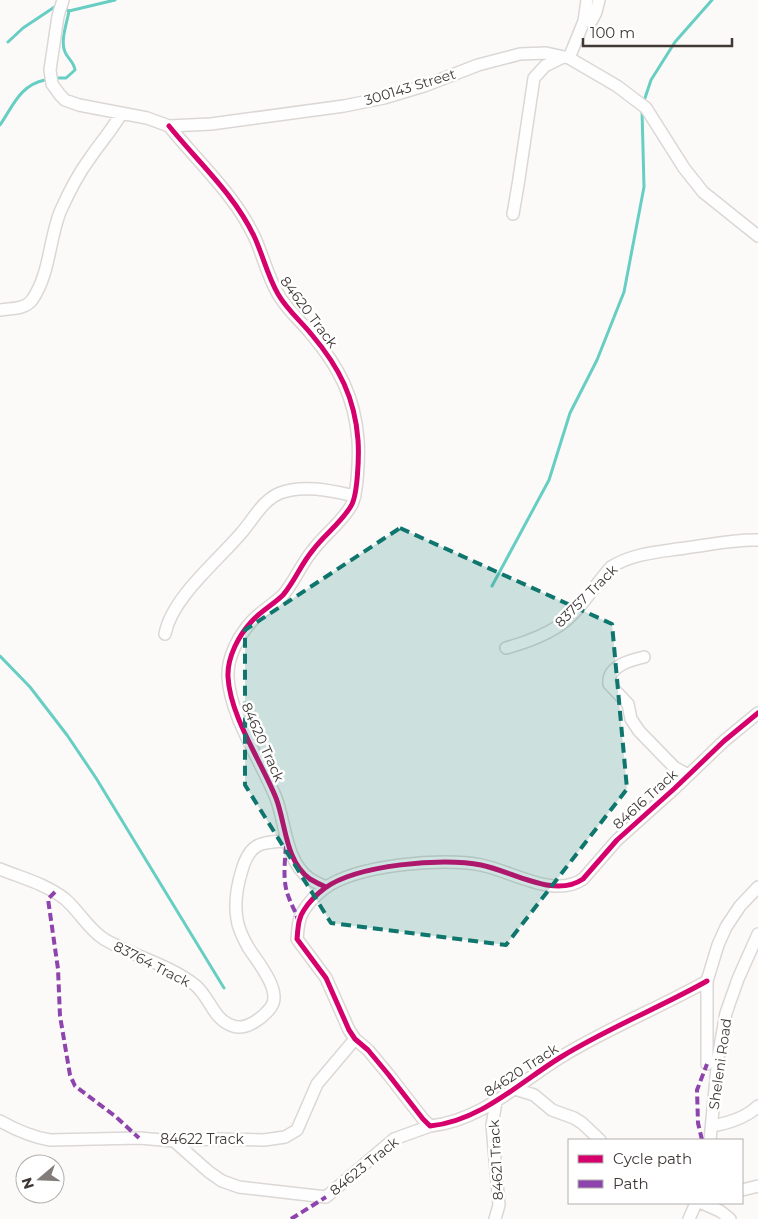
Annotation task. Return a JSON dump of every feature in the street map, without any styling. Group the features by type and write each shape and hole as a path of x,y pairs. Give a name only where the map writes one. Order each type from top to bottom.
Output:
{"street":[{"name":"300143 Street","path":"63,0 58,16 51,58 51,77 55,89 65,100 79,105 147,118 170,126 211,124 344,106 384,98 424,86 478,65 520,54 546,53 566,58 617,86 646,108 684,168 703,192 758,236"},
{"path":"513,214 534,78 545,66 566,58 584,21 587,0"},
{"path":"584,21 593,19 599,0"},
{"path":"0,310 23,307 31,301 39,288 60,214 81,172 121,114"},
{"name":"84620 Track","path":"170,126 237,208 254,236 266,271 278,295 335,366 350,397 355,417 359,457 355,496 352,505 312,551 281,597 253,620 234,650 228,676 235,708 277,801 287,841"},
{"path":"165,634 166,627 184,597 244,530 260,508 277,494 302,489 355,496"},
{"name":"83757 Track","path":"506,648 546,633 561,624 575,611 611,567 619,562 643,554 739,539 758,540"},
{"path":"644,657 620,665 609,678 609,684 628,704 631,719 639,731 674,767 688,775"},
{"name":"84616 Track","path":"355,1039 349,1030 326,978 297,939 298,924 303,911 326,887 364,872 386,867 410,863 458,862 481,865 539,883 561,887 573,885 584,879 617,840 724,741 758,713"},
{"name":"83764 Track","path":"0,869 55,892 78,912 102,938 182,976 198,987 222,1020 232,1026 239,1027 255,1022 264,1015 273,1004 274,996 270,982 248,947 238,925 235,903 240,880 246,858 254,846 274,841 287,841"},
{"path":"287,841 298,866 311,880 326,887"},
{"path":"707,1064 707,981 718,945 726,927 740,906 758,887"},
{"name":"Sheleni Road","path":"710,1139 718,1058 726,1013 738,978 758,934"},
{"name":"84620 Track","path":"430,1126 447,1124 496,1102 560,1058 584,1044 707,981"},
{"path":"355,1039 378,1062 422,1119 430,1126"},
{"name":"84622 Track","path":"0,1121 21,1132 50,1140 139,1138 174,1141 216,1139 271,1140 285,1137 292,1134 300,1124 311,1094 317,1084 355,1039"},
{"path":"515,1089 534,1095 552,1110 574,1118 599,1139"},
{"name":"84621 Track","path":"495,1219 498,1205 492,1125 496,1102"},
{"path":"712,1126 740,1118 758,1106"},
{"name":"84623 Track","path":"174,1141 222,1181 239,1187 326,1197 394,1139 430,1126"},
{"path":"743,1190 758,1186"},
{"path":"689,1219 696,1204"},
{"path":"704,1204 720,1211 730,1219"}],"highlighted area":[{"path":"400,528 612,624 627,789 506,945 331,923 245,785 245,630"}],"waterway":[{"path":"62,8 69,11 115,0"},
{"path":"643,104 651,80 675,42 712,0"},
{"path":"8,42 23,28 56,6"},
{"path":"54,78 66,78 75,70 64,48 69,11"},
{"path":"0,125 23,91 29,86 45,80"},
{"path":"492,586 549,480 570,413 597,360 624,292 644,187 642,110"},
{"path":"0,656 30,687 67,735 96,778 224,988"}],"marked path":[{"path":"286,846 285,885 298,921"},
{"path":"55,892 48,899 58,969 60,1016 70,1075 75,1086 115,1116 139,1138"},
{"path":"702,1139 698,1123 697,1090 707,1064"},
{"path":"291,1219 326,1197"}],"cycle path":[{"path":"169,126 226,192 246,221 278,294 322,347 338,371 353,410 358,440 358,455 357,484 351,506 317,544 283,595 259,614 247,627 238,640 228,669 230,692 234,707 276,798 291,852 302,871 310,879 326,887"},
{"path":"707,981 615,1027 561,1057 483,1109 449,1123 430,1126 368,1050 355,1039 349,1030 326,978 297,939 298,928 302,913 306,907 325,888 339,880 358,874 401,865 445,862 481,865 546,885 572,884 583,879 617,840 724,741 758,713"}]}
